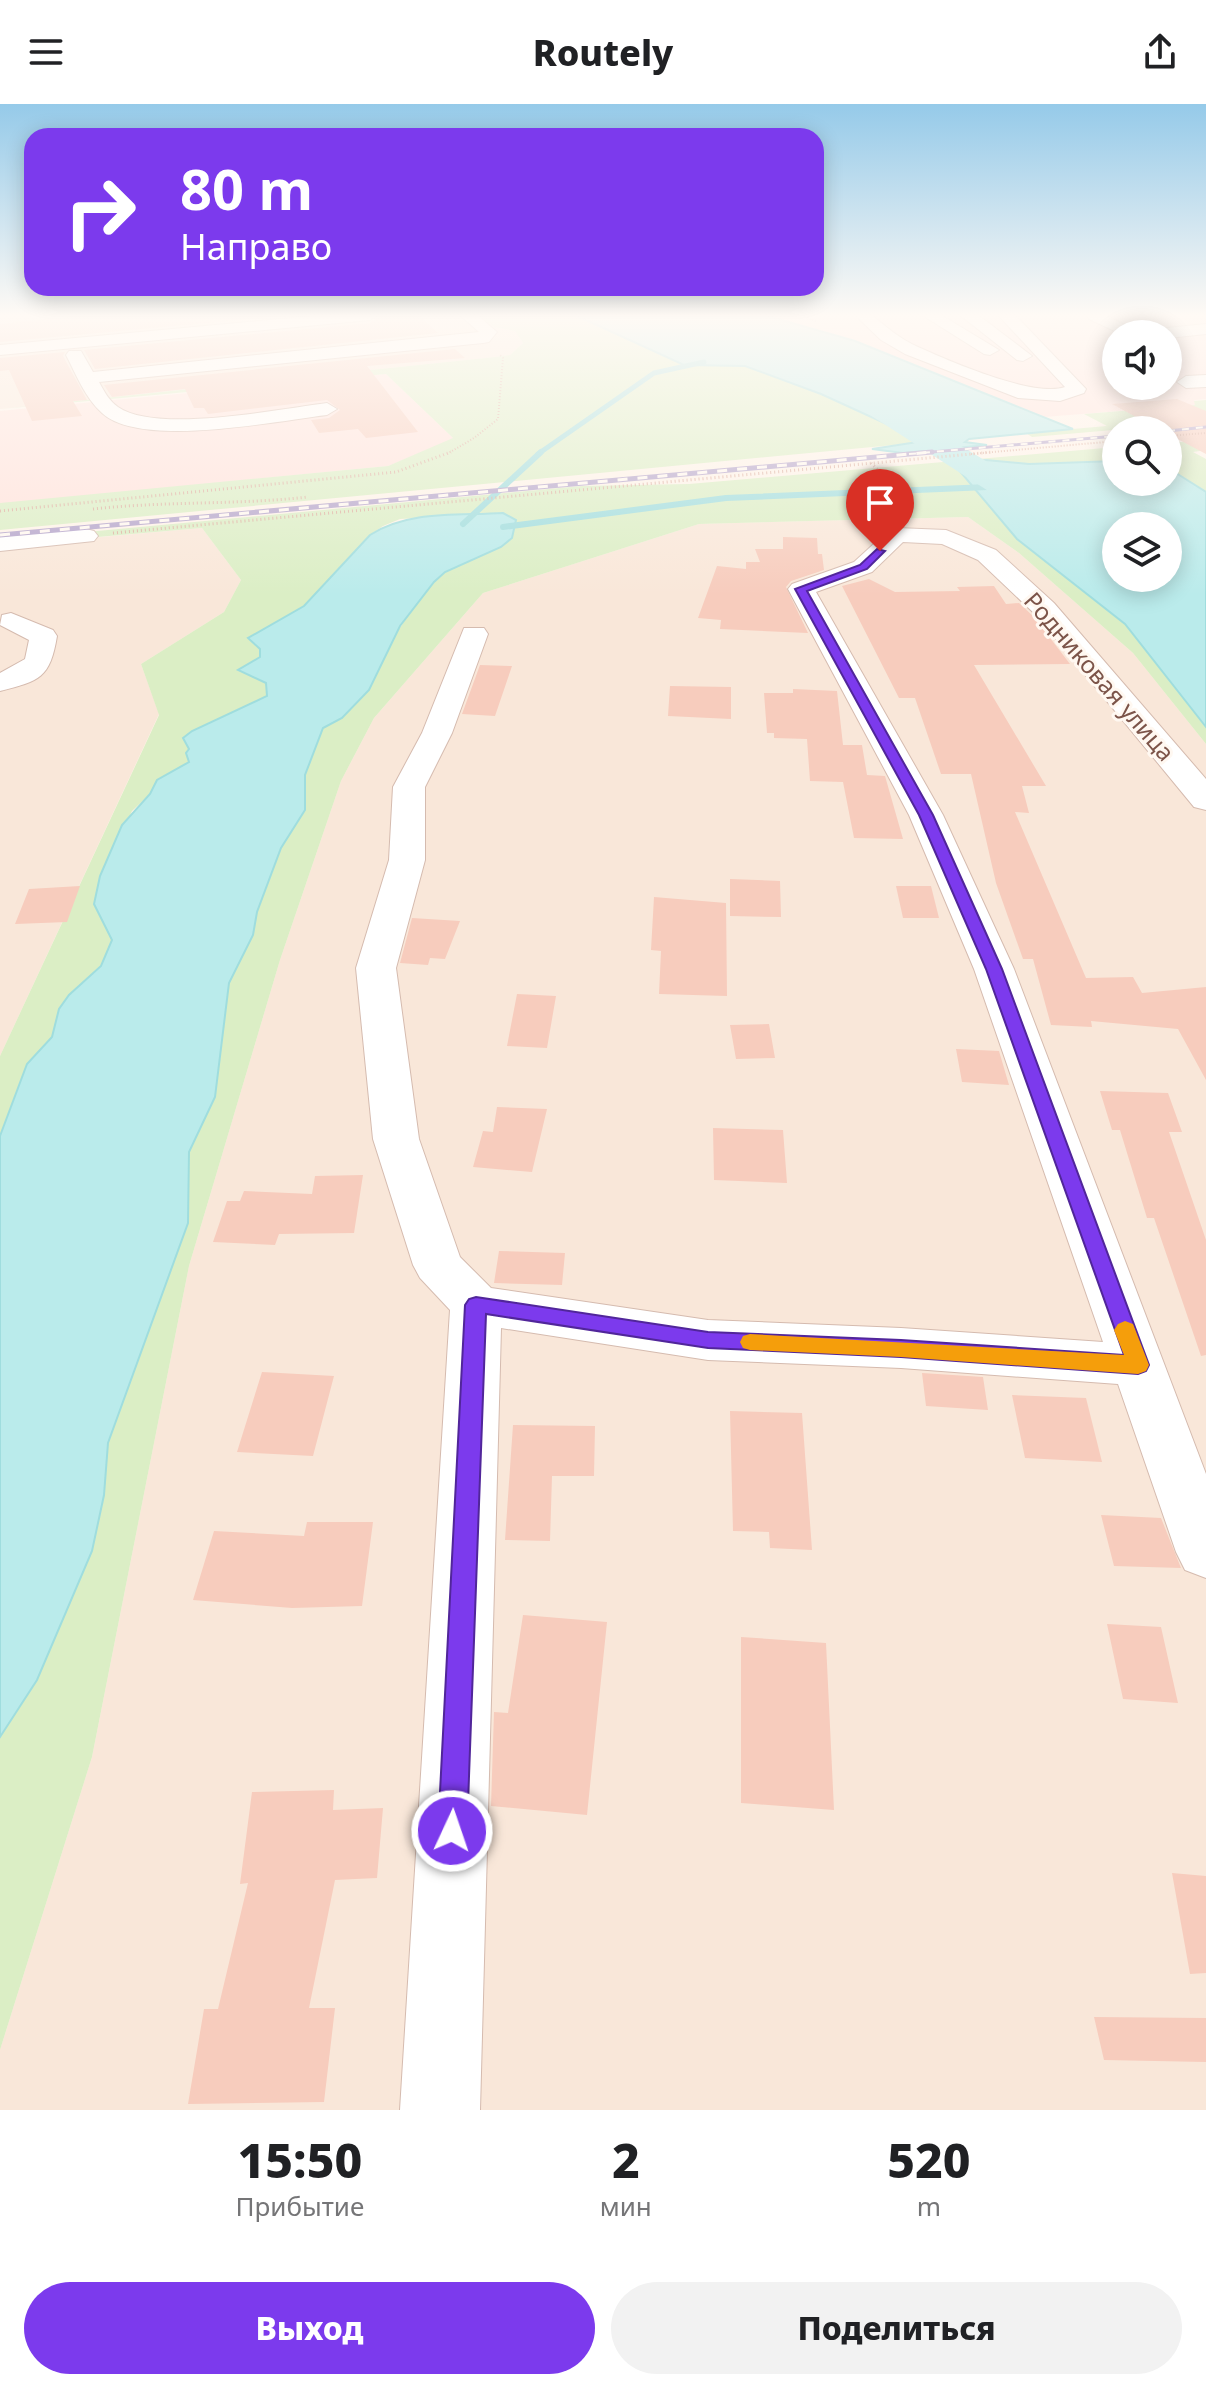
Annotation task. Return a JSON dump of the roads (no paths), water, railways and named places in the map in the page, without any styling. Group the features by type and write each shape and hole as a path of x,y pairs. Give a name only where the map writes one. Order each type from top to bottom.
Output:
{"street":[{"path":"109,409 128,419 176,425 327,409"},
{"name":"Родниковая улица","path":"1138,1365 994,969 926,815 801,589 863,567 897,535 946,537 987,555 1045,609 1206,800"},
{"path":"0,544 86,536"},
{"path":"0,682 16,678 38,663 43,636 11,621"},
{"path":"474,634 437,733 409,787 407,860 376,968 396,1139 438,1265 476,1305 708,1340 901,1348 1138,1365 1206,1552"},
{"path":"440,2110 476,1305"}],"water":[{"path":"853,409 1022,409 1073,429 969,439 965,442 987,445 903,453 872,449 924,441"},
{"path":"986,460 1029,464 1102,461 1102,496 1182,496 1182,477 1206,492 1206,727 1125,624 1017,539 953,463"},
{"path":"503,513 516,520 512,538 501,547 445,572 434,582 400,626 369,690 342,718 323,728 305,775 305,810 281,848 257,912 253,935 229,983 215,1097 189,1152 188,1223 108,1443 104,1495 92,1551 37,1680 0,1737 0,1136 27,1064 52,1037 59,1009 69,995 101,966 112,940 94,904 100,876 122,825 150,794 157,780 189,762 186,753 189,749 183,738 267,696 266,683 238,670 260,657 260,649 248,638 304,606 370,535 385,527 417,518"}],"waterway":[{"path":"538,454 603,409"},
{"path":"880,409 1005,487 1102,541"},
{"path":"463,524 541,452"},
{"path":"503,527 726,498 988,487"}],"railway":[{"path":"1182,430 1206,427"},
{"path":"932,452 1102,437"},
{"path":"0,535 932,452"},
{"path":"909,454 932,452"}]}
